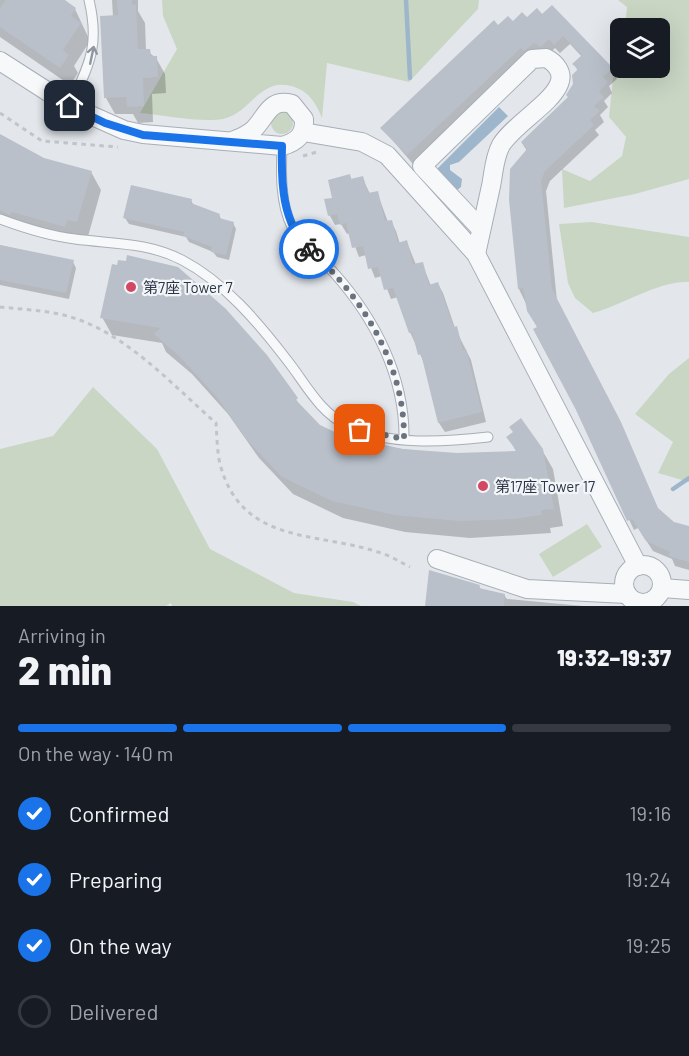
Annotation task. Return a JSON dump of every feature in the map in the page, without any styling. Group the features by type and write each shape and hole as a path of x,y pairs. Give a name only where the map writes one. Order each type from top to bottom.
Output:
{"street":[{"path":"476,254 481,230 493,169 502,145 558,87 560,73 557,66 546,58 532,59 422,166 481,230"},
{"path":"0,62 70,106 105,123 143,135 282,146 296,141 303,132 304,119 297,108 279,103 267,109 248,134 232,141"},
{"path":"303,132 362,142 387,155 476,254 638,566"},
{"path":"437,559 527,589 627,594 637,602 649,602 659,594 662,582 656,571 651,567 638,566 625,578 627,594"},
{"path":"662,588 689,590"}],"lane":[{"path":"70,106 93,54 93,23 89,0"},
{"path":"282,146 282,181 292,226 307,247 348,290 374,328 400,394 404,415 404,439"},
{"path":"0,219 71,239 140,245 179,259 214,281 256,322 327,412 354,428 404,439 437,441 488,437"}],"path":[{"path":"0,307 61,314 108,334 129,348 216,423 220,463 229,486 243,507 272,529 382,553 410,567"}],"green space":[{"path":"162,0 479,0 478,9 409,82 327,63 322,118 307,94 291,86 280,85 263,92 232,116 204,120 140,113 177,49 163,16"},
{"path":"618,0 689,0 689,179 635,194 564,208 562,169 590,181 622,156 626,137 609,117 613,78 670,78 670,18 626,18 627,7"},
{"path":"278,112 286,112 293,119 293,127 286,134 278,134 271,127 271,119"},
{"path":"592,222 689,237 689,282 666,285 593,313 575,298 568,283 559,224"},
{"path":"689,358 689,482 658,473 673,442 635,414 669,374"},
{"path":"93,387 157,449 210,549 294,593 353,602 361,606 172,606 171,603 166,606 0,606 0,449 53,436"},
{"path":"587,524 602,547 553,577 539,554"}],"water":[{"path":"499,107 508,116 459,162 450,165 450,170 462,179 461,187 455,192 437,175 438,168"}],"building":[{"path":"6,0 65,0 76,8 71,16 81,23 63,50 69,55 60,68 0,27 0,8"},
{"path":"117,0 132,0 132,4 136,5 138,49 150,49 151,56 157,56 158,77 143,78 144,106 127,107 126,97 104,98 100,16 118,15"},
{"path":"552,5 610,65 610,71 603,77 608,82 599,91 604,97 594,106 600,111 590,120 594,125 545,171 541,181 552,289 621,422 658,508 674,522 689,526 689,562 668,556 670,552 646,541 632,519 627,521 576,410 533,329 537,327 527,311 523,288 518,289 509,200 510,169 527,149 521,142 568,97 566,95 573,84 572,75 578,69 572,64 582,55 563,36 554,45 549,39 541,47 534,43 524,51 521,48 407,155 380,128 494,20 498,25 508,16 513,21 522,12 527,17 537,8 542,14"},
{"path":"0,134 44,158 92,171 77,222 67,220 65,227 12,212 10,215 0,210"},
{"path":"350,174 351,179 363,176 368,193 378,191 385,221 392,220 398,243 407,240 413,264 423,262 429,285 438,282 454,327 457,326 463,350 466,349 482,412 438,423 421,354 418,355 412,332 409,333 393,288 384,290 378,267 368,269 363,246 352,248 346,223 340,225 337,214 328,216 324,199 332,198 328,180"},
{"path":"131,185 192,199 191,203 220,214 219,218 234,222 226,255 211,252 212,247 183,236 184,232 123,218"},
{"path":"0,245 74,260 66,293 0,280"},
{"path":"127,255 178,267 226,309 267,355 298,398 296,400 320,425 356,442 357,439 403,449 457,453 517,451 506,437 513,432 509,427 521,418 543,449 554,509 541,510 541,515 514,519 459,521 394,515 332,501 282,477 247,440 216,396 180,357 154,334 160,328 100,318 112,264 117,265 118,260 126,261"},
{"path":"429,570 480,585 479,588 505,594 504,606 425,606"}],"waterway":[{"path":"406,0 410,78"},
{"path":"673,489 689,478"}],"way so far":[{"path":"309,249 348,290 374,328 393,371 400,394 404,415 404,439 360,430"}],"place":[{"name":"第7座 Tower 7","path":"131,287"},
{"name":"第17座 Tower 17","path":"483,486"}],"route":[{"path":"70,106 105,123 143,135 282,146 282,181 288,214 292,226 309,249"}]}
